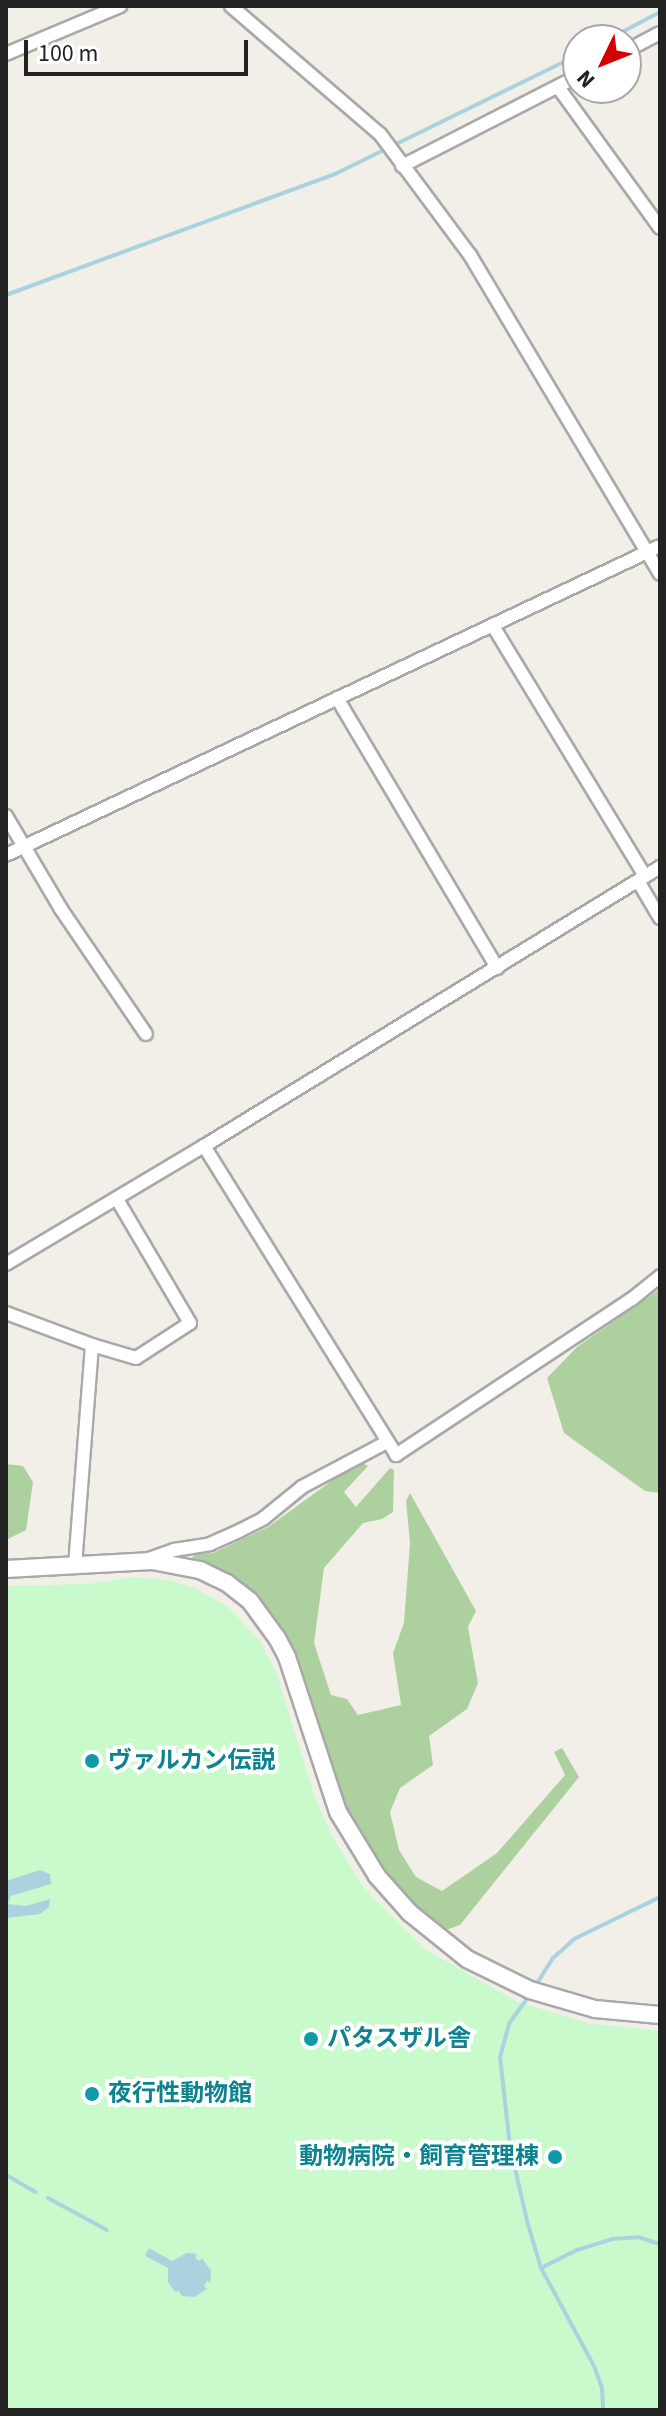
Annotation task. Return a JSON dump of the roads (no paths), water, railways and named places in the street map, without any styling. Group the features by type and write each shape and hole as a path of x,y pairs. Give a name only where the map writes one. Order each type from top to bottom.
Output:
{"street":[{"path":"6,54 120,6"},
{"path":"231,6 271,37 385,142 470,255 660,574"},
{"path":"642,43 660,33"},
{"path":"399,162 562,85"},
{"path":"558,87 644,201 660,228"},
{"path":"6,855 660,546"},
{"path":"493,626 642,878 660,918"},
{"path":"337,698 497,968"},
{"path":"6,816 61,909 146,1034"},
{"path":"6,1264 660,867"},
{"path":"204,1146 396,1455 632,1299 660,1276"},
{"path":"6,1313 136,1358 190,1323 117,1199"},
{"path":"75,1566 92,1345"},
{"path":"143,1561 174,1550 210,1544 239,1531 264,1518 302,1487 387,1442"},
{"path":"6,1569 143,1561 200,1570 238,1591 260,1612 287,1657 328,1789 349,1834 393,1896 428,1929 467,1959 530,1990 595,2009 660,2015"}],"water":[{"path":"40,1870 50,1874 51,1884 11,1896 8,1904 26,1906 50,1899 49,1907 40,1914 6,1918 6,1881"},
{"path":"149,2248 172,2261 187,2253 197,2254 195,2258 200,2261 202,2258 211,2271 210,2283 207,2281 204,2286 207,2289 194,2297 182,2296 178,2290 176,2293 168,2282 168,2268 145,2256"}],"waterway":[{"path":"637,24 660,12"},
{"path":"6,295 335,174 562,63"},
{"path":"536,1985 552,1959 574,1939 660,1897"},
{"path":"529,1996 509,2024 500,2057 510,2146 541,2268 594,2366 602,2388 603,2410"},
{"path":"6,2175 36,2192"},
{"path":"48,2198 107,2230"},
{"path":"541,2268 577,2250 612,2239 638,2237 660,2244"}],"place":[{"name":"ヴァルカン伝説","path":"92,1761"},
{"name":"パタスザル舎","path":"311,2039"},
{"name":"夜行性動物館","path":"92,2094"},
{"name":"動物病院・飼育管理棟","path":"555,2157"}]}
